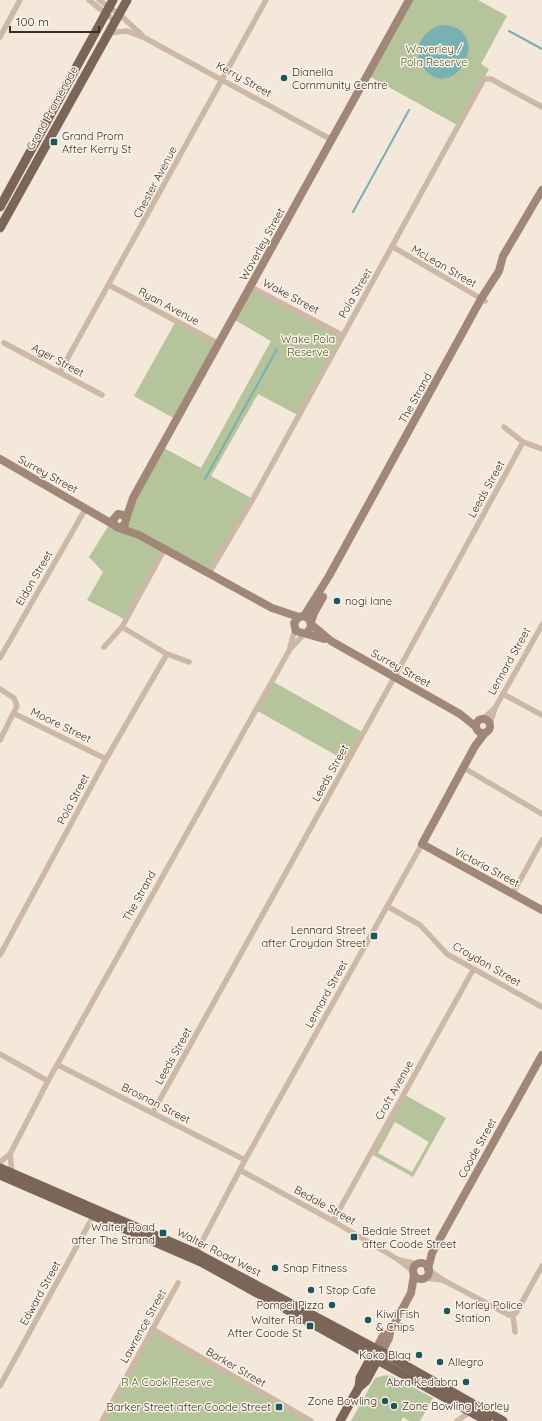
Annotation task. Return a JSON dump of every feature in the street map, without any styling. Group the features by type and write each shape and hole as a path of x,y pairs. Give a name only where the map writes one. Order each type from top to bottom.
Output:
{"main road":[{"name":"Grand Promenade","path":"0,228 127,0"},
{"name":"Grand Promenade","path":"0,207 109,7"},
{"name":"Walter Road West","path":"0,1168 4,1177 96,1212 196,1253 377,1354 393,1368 487,1421"},
{"name":"Walter Road West","path":"96,1212 201,1262 503,1421"},
{"path":"369,1376 377,1354"},
{"path":"359,1386 360,1378 377,1354"},
{"path":"340,1421 359,1386 369,1376 378,1371 393,1368"}],"street":[{"path":"0,36 20,0"},
{"path":"89,0 109,7"},
{"path":"99,0 109,7"},
{"name":"Chester Avenue","path":"60,372 266,0"},
{"name":"Waverley Street","path":"122,523 133,498 409,0"},
{"name":"Kerry Street","path":"109,7 117,18 145,38"},
{"name":"Kerry Street","path":"108,33 127,31 145,38 222,78 332,140"},
{"name":"Pola Street","path":"209,573 253,499 342,335 393,248 484,79 491,78 542,107"},
{"name":"The Strand","path":"301,616 329,576 499,271 503,256 542,190"},
{"name":"The Strand","path":"311,623 316,609 483,300 504,272 508,257 542,199"},
{"name":"McLean Street","path":"393,248 483,300"},
{"name":"Ryan Avenue","path":"109,285 219,344"},
{"name":"Wake Street","path":"251,286 342,335"},
{"name":"Ager Street","path":"4,343 102,395"},
{"path":"504,427 523,442 542,448"},
{"name":"Leeds Street","path":"153,1112 523,442"},
{"name":"Surrey Street","path":"0,459 86,508 122,523 164,550 272,608 294,627"},
{"name":"Waverley Street","path":"117,515 133,498"},
{"name":"Surrey Street","path":"86,508 117,515"},
{"name":"Eldon Street","path":"0,658 86,508"},
{"path":"117,515 113,520 122,523"},
{"path":"104,647 122,627 164,550"},
{"name":"Surrey Street","path":"272,608 301,616"},
{"path":"301,616 311,623 311,629 305,634 298,633 294,627 295,620 301,616"},
{"name":"Surrey Street","path":"311,623 331,641 460,714 480,730"},
{"name":"Lennard Street","path":"480,730 490,730 490,724 495,708 542,625"},
{"path":"122,627 167,654 189,662"},
{"name":"The Strand","path":"290,649 294,627"},
{"name":"The Strand","path":"0,1162 10,1154 48,1081 290,649 305,634"},
{"name":"Surrey Street","path":"305,634 331,641"},
{"name":"Pola Street","path":"0,955 106,759 167,654"},
{"name":"Moore Street","path":"0,689 14,698 17,706 14,714 106,759"},
{"path":"503,694 542,715"},
{"name":"Lennard Street","path":"196,1253 245,1160 464,768 475,746 480,730 477,722 495,708"},
{"path":"0,740 14,714"},
{"name":"Surrey Street","path":"460,714 482,719"},
{"path":"482,719 487,720 490,724"},
{"path":"464,768 542,814"},
{"path":"513,893 542,840"},
{"name":"Victoria Street","path":"422,844 542,910"},
{"name":"Croydon Street","path":"387,906 420,925 447,954 473,970 542,1007"},
{"name":"Croft Avenue","path":"333,1221 473,970"},
{"path":"0,1054 48,1081"},
{"name":"Coode Street","path":"428,1269 432,1253 542,1055"},
{"name":"Brosnan Street","path":"58,1065 245,1160"},
{"path":"4,1177 10,1154"},
{"name":"Bedale Street","path":"240,1170 333,1221 398,1260 416,1268"},
{"name":"Edward Street","path":"0,1386 96,1212"},
{"name":"Coode Street","path":"416,1268 432,1253"},
{"name":"Bedale Street","path":"398,1260 416,1268"},
{"path":"416,1268 425,1265 443,1280 512,1316"},
{"path":"512,1316 516,1313 542,1266"},
{"path":"411,1293 416,1268"},
{"path":"416,1268 418,1278 443,1280"},
{"path":"377,1354 389,1338 390,1332 411,1293 428,1275 428,1269"},
{"name":"Lawrence Street","path":"102,1421 178,1283"},
{"path":"512,1316 515,1332"},
{"name":"Barker Street","path":"152,1329 311,1421"},
{"path":"458,1420 459,1406"},
{"path":"458,1420 470,1412"}],"green space":[{"name":"Waverley / Pola Reserve","path":"409,0 478,0 507,16 481,64 489,69 459,126 367,75"},
{"name":"Wake Pola Reserve","path":"251,287 342,335 298,415 258,394 211,476 253,499 209,573 164,550 126,620 87,600 103,572 89,557 114,517 119,527 129,514 162,447 201,468 271,341 233,319"},
{"path":"176,321 219,344 177,420 134,396"},
{"path":"272,681 364,733 348,762 256,710"},
{"path":"405,1095 446,1118 413,1177 373,1155","holes":["395,1122 429,1142 412,1172 378,1153"]},
{"name":"R A Cook Reserve","path":"152,1329 311,1421 102,1421"},
{"name":"Zone Bowling Morley","path":"386,1375 394,1377 433,1398 420,1421 409,1421 403,1417 401,1421 351,1421 375,1378"}],"water":[{"path":"440,25 457,28 466,37 468,48 466,60 459,71 449,77 438,78 426,71 421,64 418,51 423,38 427,33"}],"waterway":[{"path":"509,31 542,49"},
{"path":"353,212 409,110"},
{"path":"205,479 277,349"}],"place":[{"name":"Dianella Community Centre","path":"284,78"},
{"name":"Grand Prom After Kerry St","path":"54,142"},
{"name":"nogi lane","path":"337,601"},
{"name":"Lennard Street after Croydon Street","path":"374,936"},
{"name":"Walter Road after The Strand","path":"163,1233"},
{"name":"Bedale Street after Coode Street","path":"354,1237"},
{"name":"Snap Fitness","path":"275,1268"},
{"name":"1 Stop Cafe","path":"311,1290"},
{"name":"Pompei Pizza","path":"332,1305"},
{"name":"Morley Police Station","path":"447,1311"},
{"name":"Kiwi Fish & Chips","path":"368,1320"},
{"name":"Walter Rd After Coode St","path":"310,1326"},
{"name":"Koko Blaq","path":"419,1355"},
{"name":"Allegro","path":"440,1362"},
{"name":"Abra Kedabra","path":"466,1382"},
{"name":"Zone Bowling","path":"385,1401"},
{"name":"Zone Bowling Morley","path":"394,1406"},
{"name":"Barker Street after Coode Street","path":"279,1407"}]}
